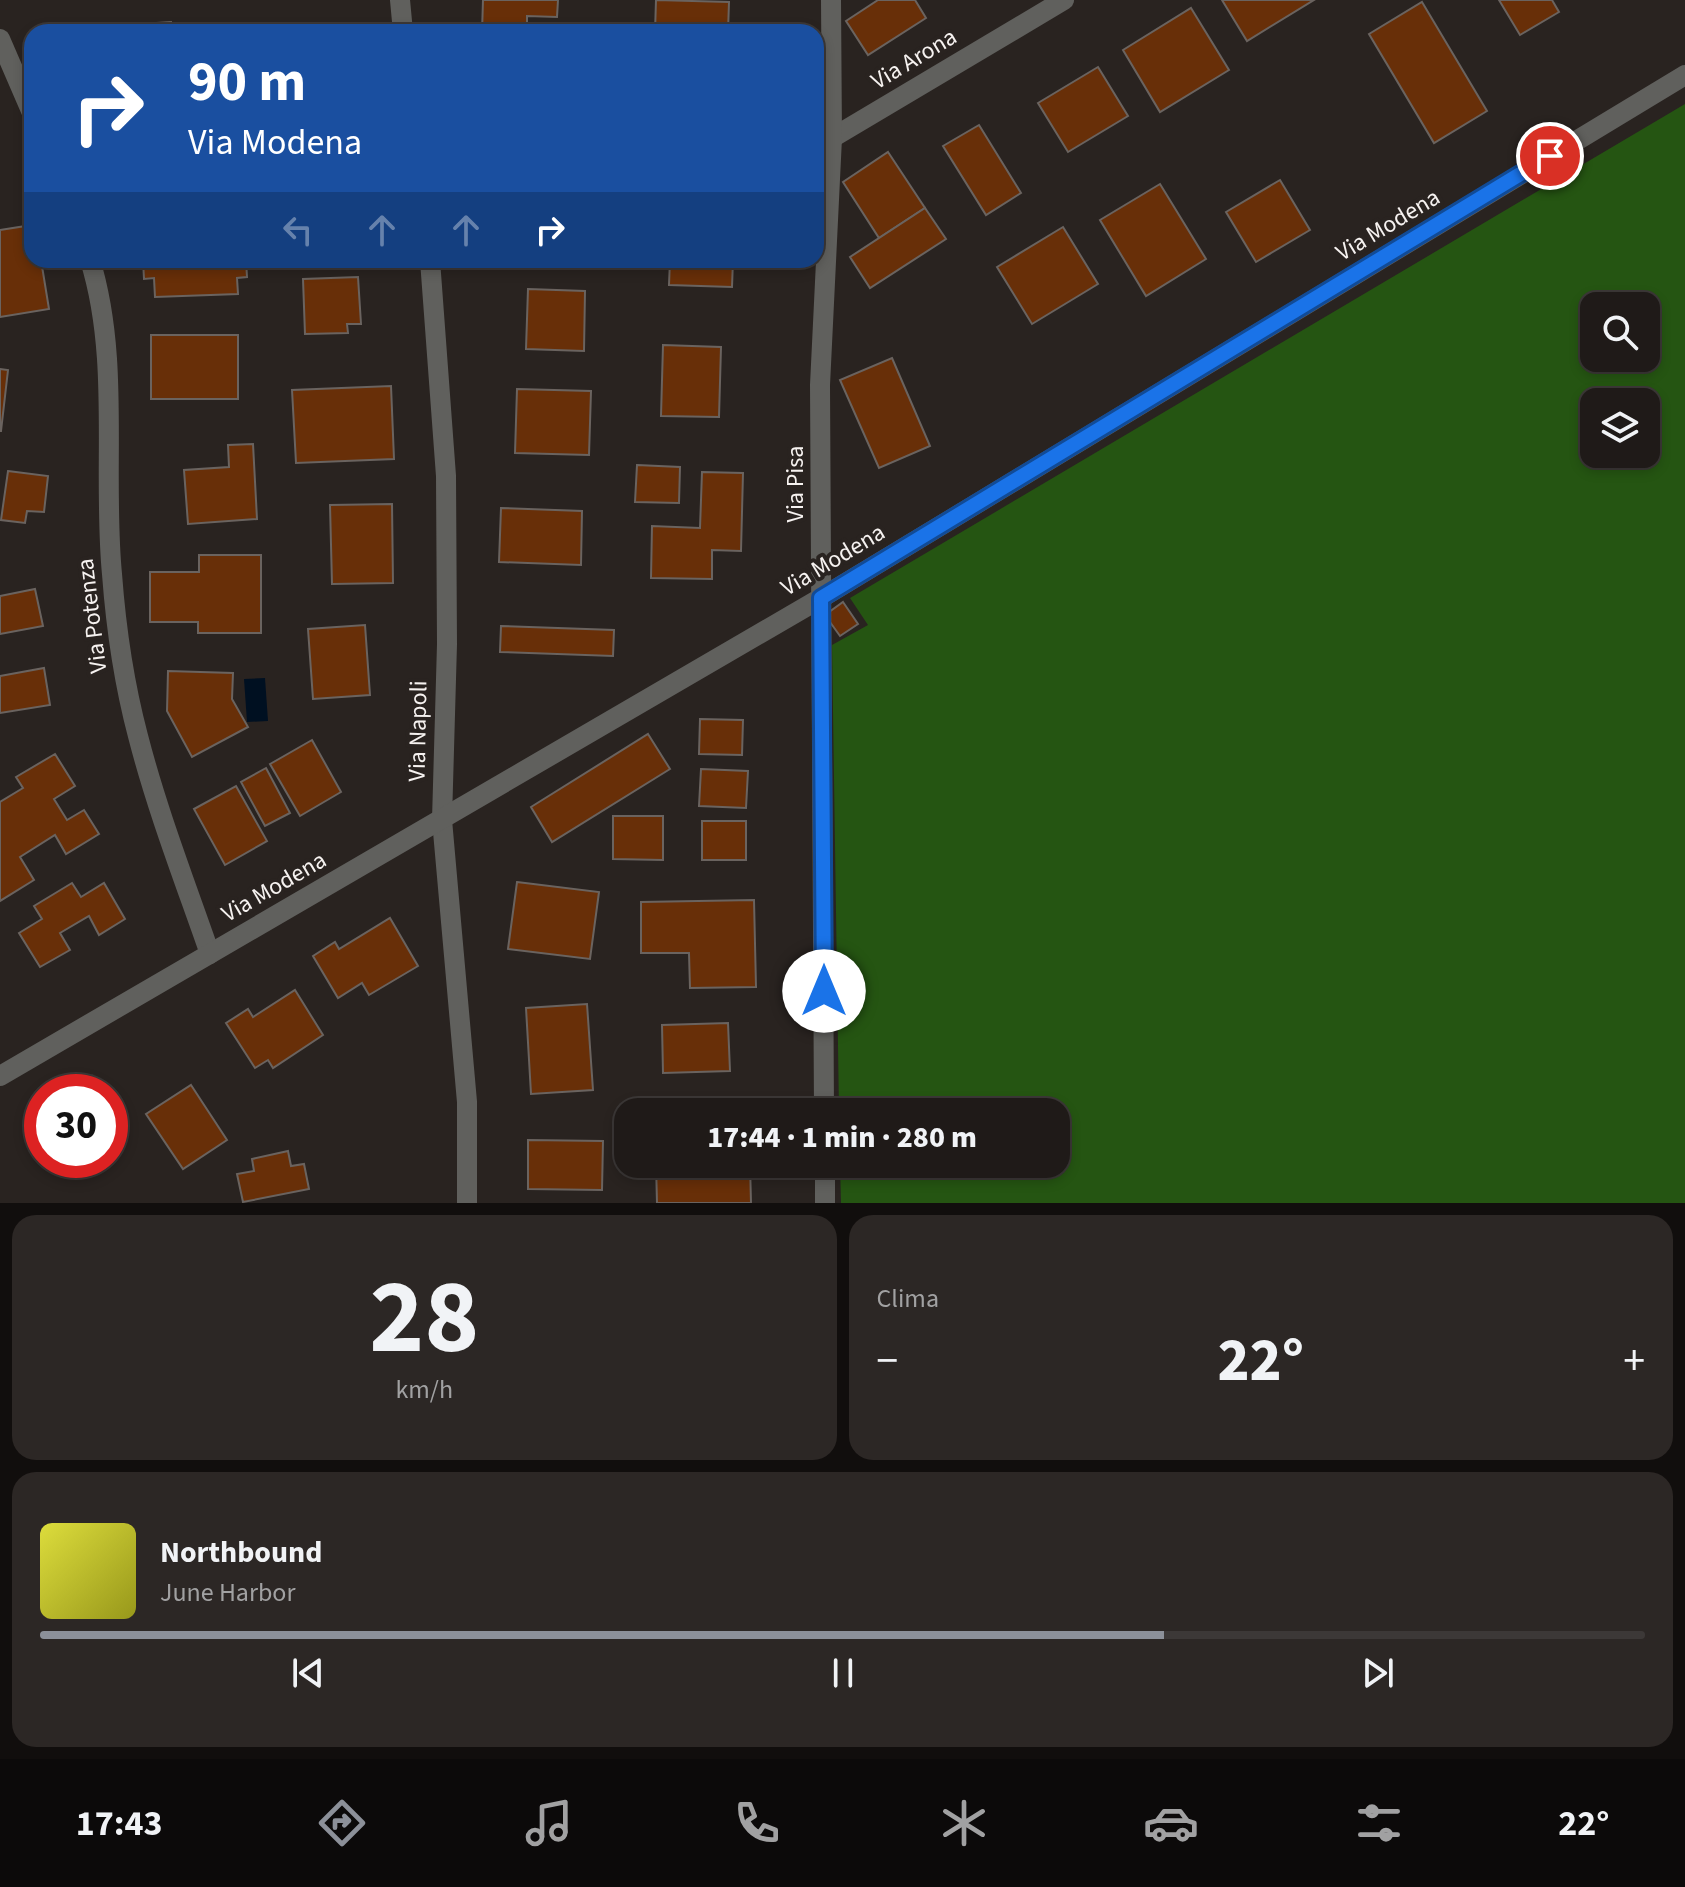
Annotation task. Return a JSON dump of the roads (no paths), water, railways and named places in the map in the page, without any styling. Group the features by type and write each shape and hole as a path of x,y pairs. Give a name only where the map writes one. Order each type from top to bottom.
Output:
{"street":[{"path":"400,0 402,24"},
{"name":"Via Pisa","path":"824,1098 820,385 832,138 831,0"},
{"name":"Via Arona","path":"832,138 1064,0"},
{"path":"2,50 24,96"},
{"name":"Via Modena","path":"0,1076 821,598 1685,75"},
{"name":"Via Potenza","path":"92,268 100,299 105,343 111,573 126,679 150,779 210,954"},
{"name":"Via Napoli","path":"431,268 446,476 447,644 442,820 467,1102 467,1203"},
{"path":"825,1178 825,1203"}],"water":[{"path":"265,678 268,721 247,722 244,679"}]}
